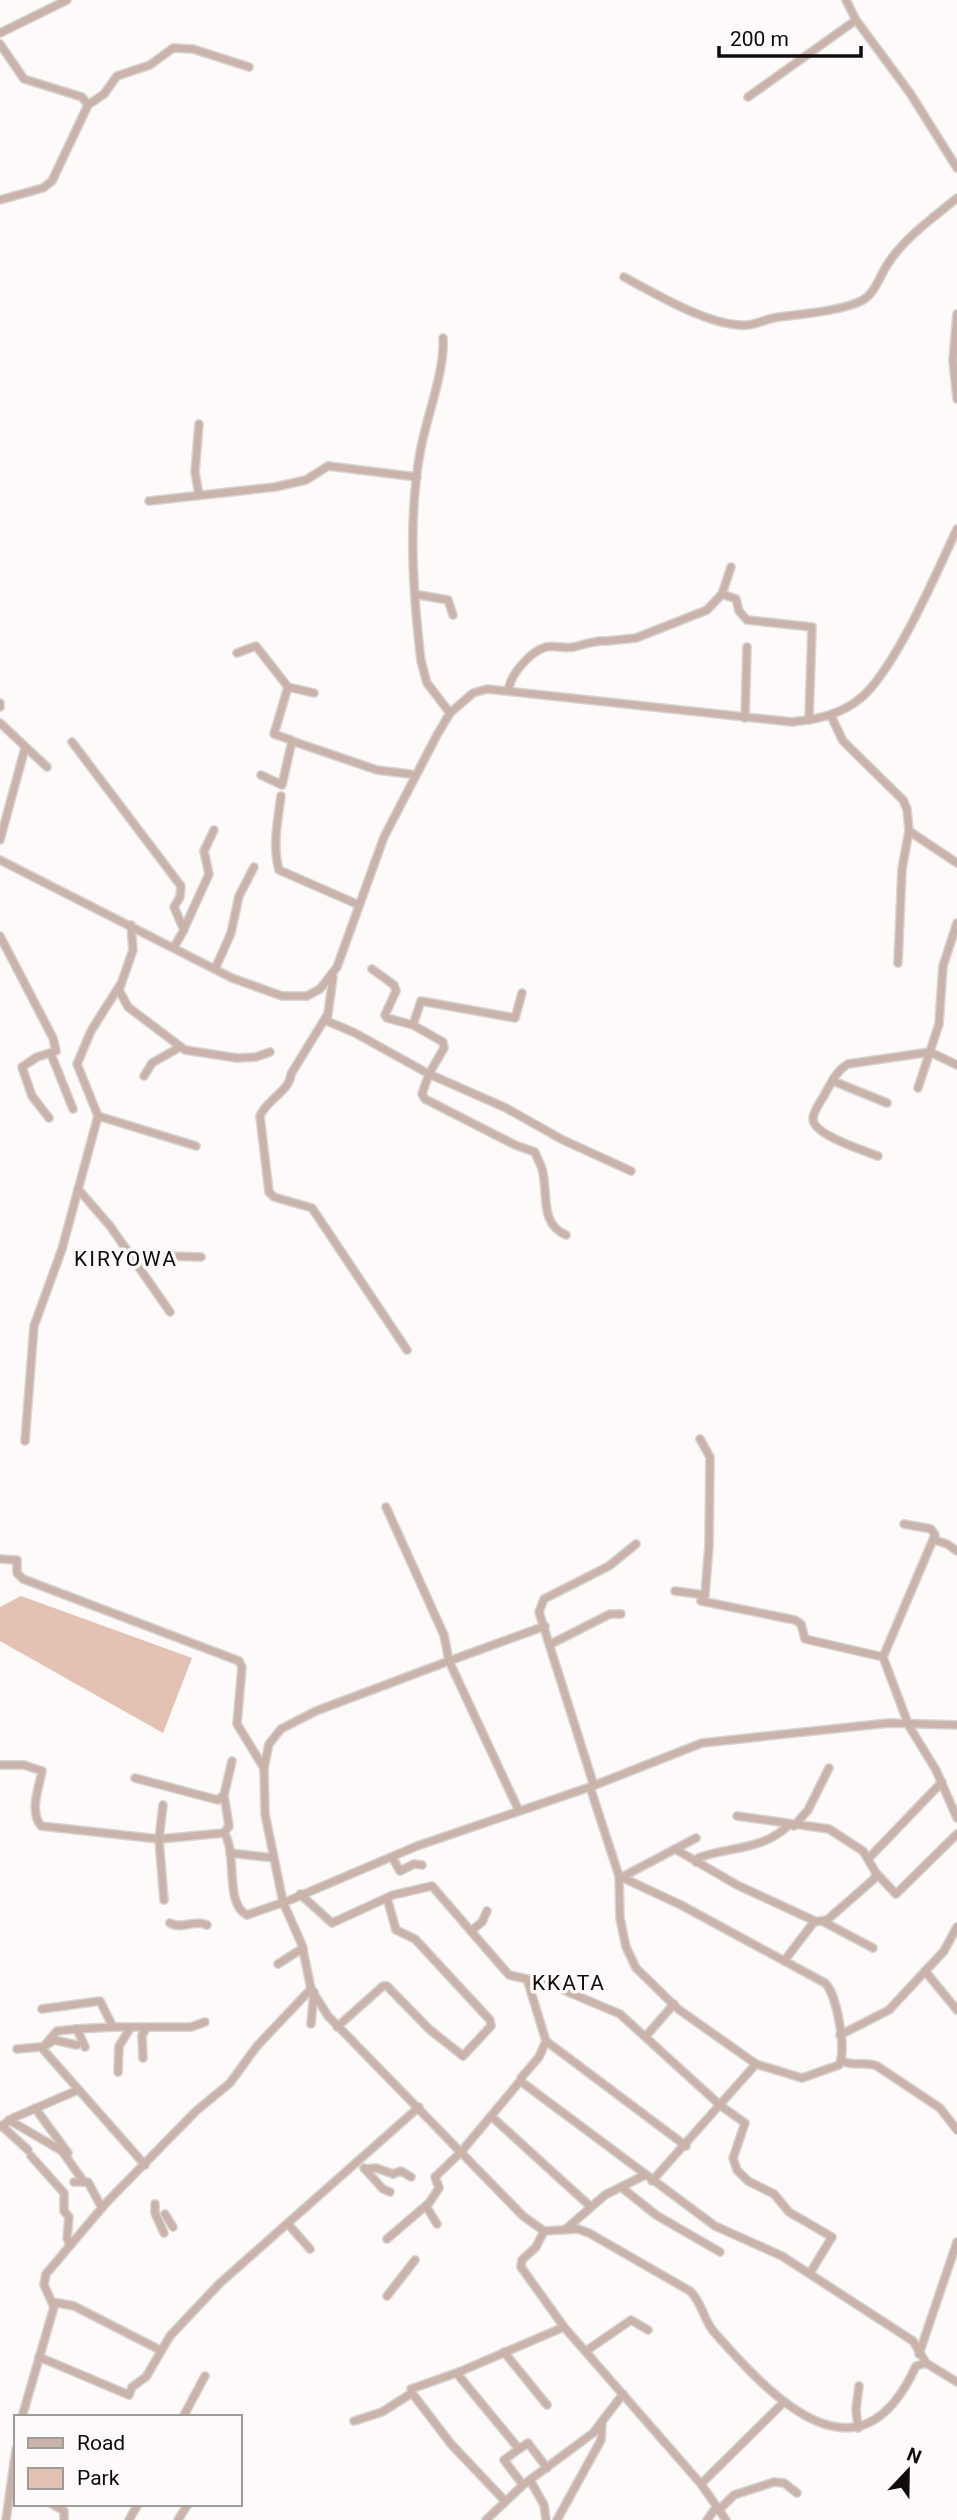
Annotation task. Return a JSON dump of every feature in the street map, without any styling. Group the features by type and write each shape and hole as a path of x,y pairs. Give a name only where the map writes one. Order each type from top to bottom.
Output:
{"street":[{"path":"0,33 67,0"},
{"path":"846,0 856,20 910,93 957,168"},
{"path":"748,97 856,20"},
{"path":"0,44 24,79 82,97 88,105"},
{"path":"0,200 43,188 52,181 88,105 104,94 117,76 150,65 173,48 193,49 249,67"},
{"path":"624,277 705,318 723,323 747,325 778,317 797,316 862,300 874,289 892,258 917,231 957,198"},
{"path":"957,314 953,360 957,399"},
{"path":"443,338 442,360 429,407 417,477 414,525 421,661 427,683 450,713"},
{"path":"199,424 195,472 199,495"},
{"path":"149,501 275,487 306,480 328,466 417,477"},
{"path":"407,1350 312,1208 274,1197 269,1192 260,1116 266,1105 291,1080 291,1074 326,1017 334,973 399,805 450,713 473,693 486,689 745,719 792,722 831,716 861,698 875,683 931,585 957,529"},
{"path":"509,687 511,678 522,666 546,647 573,647 598,641 636,638 707,610 722,594 731,567"},
{"path":"722,594 736,599 739,611 747,620 812,627 809,720"},
{"path":"419,595 448,600 453,615"},
{"path":"237,653 256,646 288,687 274,734 291,740"},
{"path":"745,719 747,647"},
{"path":"831,716 843,741 903,800 907,809 909,831 902,869 898,963"},
{"path":"0,723 1,728 17,736 25,748 47,766"},
{"path":"261,775 282,785 292,741 377,770 410,775"},
{"path":"72,742 181,886 180,897 174,907 184,930"},
{"path":"0,840 25,748"},
{"path":"281,796 281,823 276,838 279,870 359,905"},
{"path":"174,947 209,874 204,850 214,830"},
{"path":"909,831 957,863"},
{"path":"0,860 263,991 297,998 320,989 334,973"},
{"path":"215,969 231,933 239,896 254,867"},
{"path":"918,1088 940,1016 943,966 957,923"},
{"path":"25,1441 34,1326 99,1116 77,1064 91,1031 120,985 133,950 131,925"},
{"path":"0,936 53,1038 56,1051 37,1057 22,1067 32,1096 49,1118"},
{"path":"372,969 394,985 396,991 385,1015 387,1018 413,1025 444,1045 440,1059 429,1074 422,1094 425,1099 515,1145 535,1152 543,1171 547,1213 555,1230 566,1234"},
{"path":"120,985 125,1005 180,1047 200,1054 237,1058 256,1058 270,1052"},
{"path":"413,1025 421,1001 514,1018 522,993"},
{"path":"326,1017 330,1024 355,1033 429,1074 506,1108 563,1140 631,1171"},
{"path":"144,1076 152,1063 180,1047"},
{"path":"878,1156 829,1136 815,1127 815,1113 840,1069 848,1065 930,1052 957,1065"},
{"path":"51,1054 73,1109"},
{"path":"833,1081 887,1103"},
{"path":"99,1116 196,1146"},
{"path":"78,1189 98,1210 170,1312"},
{"path":"129,1255 201,1257"},
{"path":"700,1439 710,1457 709,1546 705,1595 701,1601 795,1620 802,1624 805,1639 884,1657"},
{"path":"386,1507 444,1635 449,1661 519,1811"},
{"path":"904,1524 931,1528 935,1532 934,1540 884,1657 909,1726 917,1734 957,1818"},
{"path":"934,1540 947,1544 957,1552"},
{"path":"636,1544 609,1566 544,1599 539,1612 622,1876 620,1918 631,1959 641,1974 674,2004 756,2064 802,2078 835,2067 842,2061"},
{"path":"0,1559 17,1560 18,1573 23,1579 239,1661 242,1667 237,1724 264,1768"},
{"path":"675,1591 705,1595"},
{"path":"551,1644 610,1614 621,1614"},
{"path":"311,2025 313,1990 303,1948 283,1902 265,1814 264,1768 269,1744 281,1729 332,1704 545,1626"},
{"path":"224,1833 230,1853 234,1895 242,1913 247,1915 392,1857 592,1787 706,1742 889,1723 909,1726 957,1725"},
{"path":"0,1765 24,1765 42,1771 36,1798 36,1820 41,1826 159,1839 224,1833 229,1826 225,1795 232,1761"},
{"path":"696,1862 698,1858 712,1853 750,1848 776,1837 808,1810 828,1768"},
{"path":"135,1778 218,1800 225,1795"},
{"path":"869,1858 942,1782"},
{"path":"163,1805 159,1839 164,1900"},
{"path":"737,1816 792,1825 817,1826 840,1834 869,1858 876,1873 897,1894 957,1834"},
{"path":"622,1876 696,1838"},
{"path":"675,1849 737,1885 820,1921 873,1948"},
{"path":"230,1853 274,1858"},
{"path":"392,1857 400,1871 414,1864 422,1865"},
{"path":"784,1961 820,1921 874,1879 876,1873"},
{"path":"622,1876 829,1986 834,1995 842,2061"},
{"path":"300,1894 332,1923 387,1898 432,1886 509,1975 559,1988 609,2009 646,2036 721,2106 746,2125 733,2158 737,2170 748,2181 774,2194 789,2212 832,2237 810,2273"},
{"path":"337,2027 383,1986 463,2056 491,2026 490,2020 415,1939 396,1930 387,1898"},
{"path":"471,1931 482,1922 486,1911"},
{"path":"170,1923 176,1926 201,1922 207,1925"},
{"path":"840,2035 880,2016 944,1951 957,1927"},
{"path":"278,1964 303,1948"},
{"path":"925,1971 957,2010"},
{"path":"527,1979 546,2041 686,2146"},
{"path":"313,1990 337,2027 419,2107 523,2216 544,2231 589,2233 643,2265 663,2272 690,2291 697,2297 700,2312 714,2332 784,2402 810,2421 858,2428 877,2419 894,2405 916,2366 957,2242"},
{"path":"23,2415 54,2307 44,2280 102,2208 196,2111 230,2082 257,2046 313,1990"},
{"path":"42,2009 100,2001 113,2027"},
{"path":"646,2036 674,2004"},
{"path":"42,2047 57,2031 113,2027 191,2027 205,2022"},
{"path":"118,2072 119,2046 131,2027"},
{"path":"143,2058 142,2035 147,2027"},
{"path":"17,2049 42,2047 54,2040 81,2046 76,2029"},
{"path":"387,2239 426,2206 439,2188 435,2177 492,2117 539,2057 546,2041"},
{"path":"42,2047 145,2165"},
{"path":"842,2061 851,2066 867,2063 877,2066 940,2108 957,2130"},
{"path":"652,2181 686,2146 756,2064"},
{"path":"521,2080 715,2226 775,2252 810,2273 913,2341 926,2362 957,2382"},
{"path":"3,2124 78,2090"},
{"path":"39,2357 129,2395 132,2387 146,2377 160,2350 230,2273 362,2166 419,2107"},
{"path":"36,2108 85,2182"},
{"path":"492,2117 592,2207"},
{"path":"3,2124 62,2151 85,2182 92,2186 102,2208"},
{"path":"3,2124 64,2193 64,2211 69,2217 67,2238 70,2245"},
{"path":"362,2166 393,2174 401,2171 411,2177"},
{"path":"362,2166 383,2189 390,2192"},
{"path":"565,2230 621,2187 645,2175"},
{"path":"74,2182 85,2182"},
{"path":"621,2187 656,2215 720,2252"},
{"path":"155,2204 155,2213 164,2233"},
{"path":"426,2206 437,2224"},
{"path":"165,2214 173,2227"},
{"path":"288,2224 310,2249"},
{"path":"544,2231 536,2247 522,2260 521,2267 564,2327 701,2484 715,2509 726,2520"},
{"path":"387,2296 415,2260"},
{"path":"53,2302 74,2306 160,2350"},
{"path":"586,2351 631,2320 648,2330"},
{"path":"504,2500 451,2444 411,2389 459,2372 564,2327"},
{"path":"504,2352 547,2404"},
{"path":"916,2366 926,2362"},
{"path":"459,2372 459,2376 519,2449"},
{"path":"184,2415 205,2376"},
{"path":"858,2428 856,2409 859,2386"},
{"path":"354,2421 382,2412 412,2393"},
{"path":"486,2520 504,2500 602,2423 623,2394"},
{"path":"701,2484 784,2402"},
{"path":"557,2520 601,2440 602,2423"},
{"path":"546,2520 544,2505 504,2460 528,2443 547,2468"},
{"path":"707,2520 715,2509 720,2509 734,2495 774,2482 784,2483 797,2493"},
{"path":"6,2520 13,2490"},
{"path":"55,2506 64,2511 64,2520"}],"green space":[{"path":"21,1596 192,1658 163,1733 0,1641 0,1607"}],"district":[{"name":"KIRYOWA","path":"126,1259"},
{"name":"KKATA","path":"569,1983"}]}
